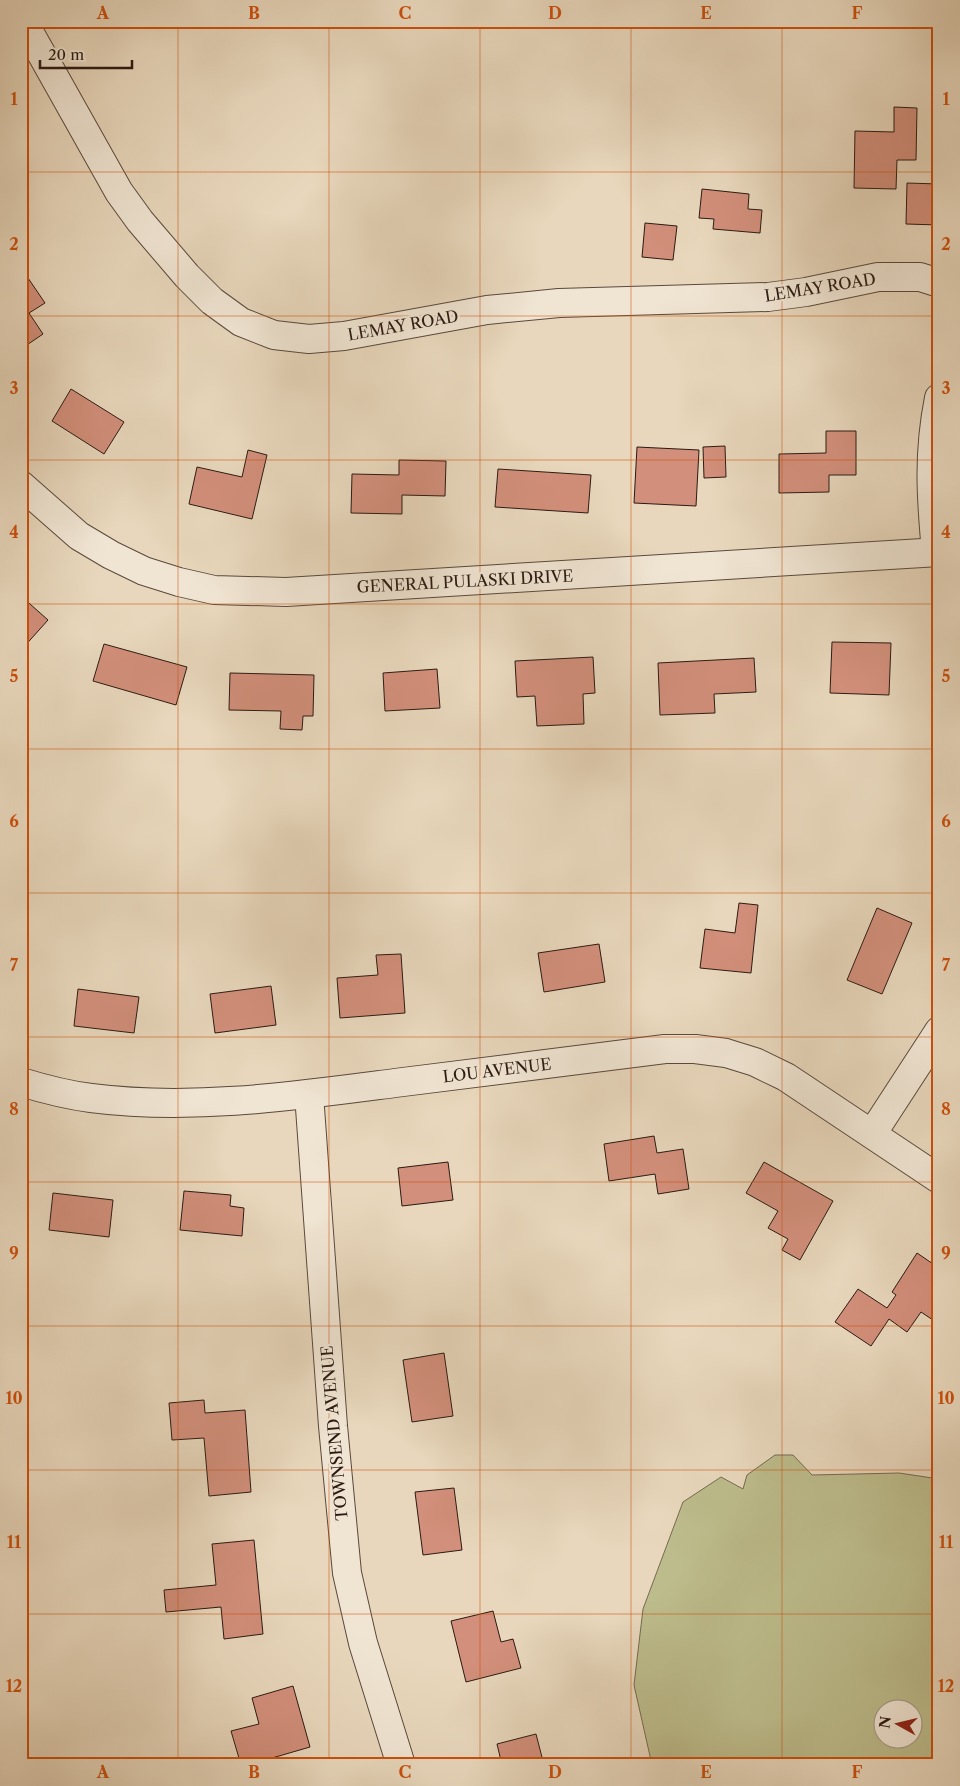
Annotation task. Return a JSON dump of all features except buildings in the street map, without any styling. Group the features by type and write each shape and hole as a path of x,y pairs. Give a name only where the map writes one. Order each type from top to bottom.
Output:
{"street":[{"name":"LEMAY ROAD","path":"23,21 119,192 140,222 187,276 212,301 241,322 274,335 309,339 344,336 487,310 559,303 768,297 806,292 878,277 920,277 939,282"},
{"path":"938,552 931,492 931,457 934,422 939,398"},
{"name":"GENERAL PULASKI DRIVE","path":"21,485 80,536 111,555 144,570 179,582 214,590 286,592 938,552"},
{"path":"872,1134 939,1031"},
{"name":"LOU AVENUE","path":"21,1082 56,1092 90,1098 170,1102 223,1100 309,1094 665,1049 694,1049 726,1053 755,1062 779,1073 939,1179"},
{"name":"TOWNSEND AVENUE","path":"309,1094 333,1426 347,1573 363,1644 401,1765"}],"shaded area":[{"path":"775,1455 793,1455 812,1475 899,1473 939,1479 939,1765 652,1765 634,1685 643,1609 683,1502 721,1477 743,1489 747,1475"}]}
